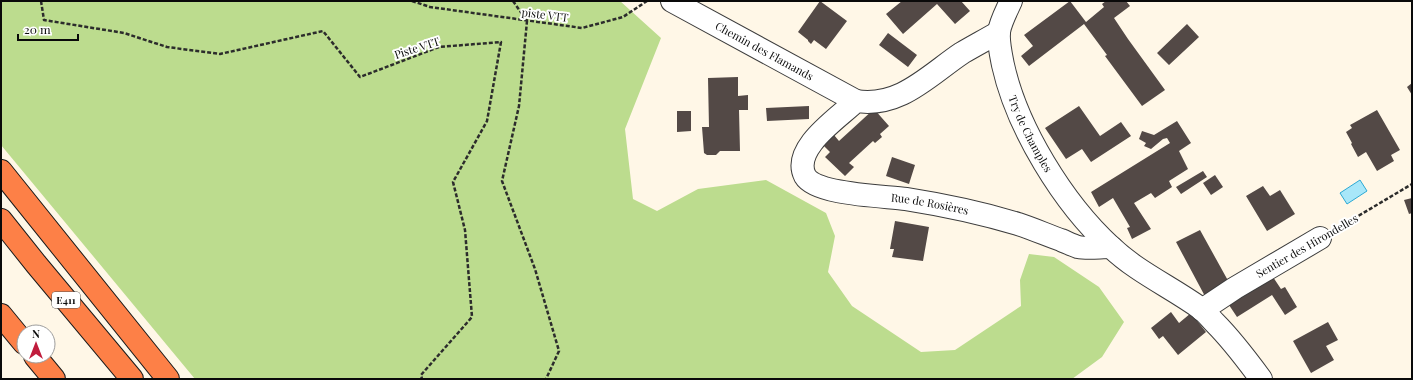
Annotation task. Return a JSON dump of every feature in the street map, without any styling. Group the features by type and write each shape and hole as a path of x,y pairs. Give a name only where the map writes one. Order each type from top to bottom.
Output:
{"highway":[{"path":"1,171 168,379"},
{"name":"E411","path":"1,220 132,379"},
{"path":"1,315 16,333"},
{"path":"42,364 54,379"}],"street":[{"name":"Chemin des Flamands","path":"672,1 856,101"},
{"name":"Try de Champles","path":"1010,1 999,32 1001,56 1007,85 1027,131 1048,170 1078,212 1111,247"},
{"path":"856,101 866,102 882,100 901,94 919,85 961,54 999,32"},
{"name":"Rue de Rosières","path":"856,101 822,131 813,141 806,153 802,165 806,176 814,184 838,192 917,201 970,211 1018,224 1078,247 1111,247"},
{"name":"Sentier des Hirondelles","path":"1202,310 1235,288 1320,238"},
{"path":"1111,247 1143,272 1178,293 1202,310 1226,334 1261,379"}],"path":[{"name":"Piste VTT","path":"41,1 44,20 124,33 167,47 220,54 323,31 360,77 438,47 501,42 487,121 453,182 465,230 472,317 421,375 422,379"},
{"name":"piste VTT","path":"412,1 430,7 582,28 623,17 647,1"},
{"name":"Piste VTT","path":"514,1 527,21 519,106 502,181 534,269 559,351 546,379"},
{"name":"Sentier des Hirondelles","path":"1320,238 1412,184"}],"green space":[{"path":"1,1 620,1 661,38 625,129 633,199 657,211 698,189 766,180 826,213 835,236 828,272 852,306 921,352 955,350 1021,306 1020,280 1029,254 1054,257 1099,287 1124,322 1102,357 1072,379 195,379 1,145"}],"water":[{"path":"1360,180 1367,191 1347,204 1340,193"}],"building":[{"path":"820,1 847,21 826,49 814,40 811,44 798,32"},
{"path":"902,1 961,1 970,11 955,24 937,4 903,34 886,14"},
{"path":"1070,1 1086,22 1104,7 1102,4 1106,1 1126,1 1130,6 1114,18 1165,90 1142,106 1105,56 1107,55 1084,24 1029,66 1021,56 1033,46 1024,35"},
{"path":"1187,24 1199,37 1169,65 1157,53"},
{"path":"888,33 917,55 908,67 879,45"},
{"path":"738,77 738,96 748,95 748,110 739,110 740,151 720,151 716,155 707,155 704,153 702,127 709,127 708,78"},
{"path":"1412,83 1412,95 1407,87"},
{"path":"809,106 809,119 767,121 766,108"},
{"path":"1079,106 1100,136 1121,122 1131,136 1091,162 1082,149 1066,159 1045,128"},
{"path":"874,109 889,126 880,134 882,137 875,143 873,141 849,163 854,167 845,176 825,157 830,152 824,146 834,135 839,141"},
{"path":"1377,110 1400,150 1391,155 1394,161 1377,171 1366,152 1358,157 1346,132 1352,128 1350,125"},
{"path":"677,111 691,111 691,131 677,132"},
{"path":"1177,121 1191,143 1179,151 1188,169 1169,181 1172,187 1155,198 1151,193 1134,203 1151,229 1132,239 1127,228 1130,227 1113,198 1099,207 1091,192 1170,143 1167,138 1163,139 1151,149 1144,146 1146,143 1139,139 1142,131 1154,135"},
{"path":"892,157 915,165 909,184 886,176"},
{"path":"1203,171 1207,177 1181,194 1176,187"},
{"path":"1215,175 1223,187 1211,195 1203,183"},
{"path":"1263,186 1270,196 1280,190 1295,214 1267,231 1246,196"},
{"path":"1412,198 1412,213 1409,214 1404,200"},
{"path":"895,221 929,227 923,261 892,257 894,249 890,249"},
{"path":"1200,230 1231,286 1207,300 1176,242"},
{"path":"1273,277 1281,289 1285,287 1297,307 1285,315 1272,295 1237,317 1229,305"},
{"path":"1171,312 1179,323 1191,313 1206,332 1178,355 1163,336 1159,339 1151,328"},
{"path":"1328,322 1338,340 1326,346 1334,360 1311,373 1293,341"}]}
